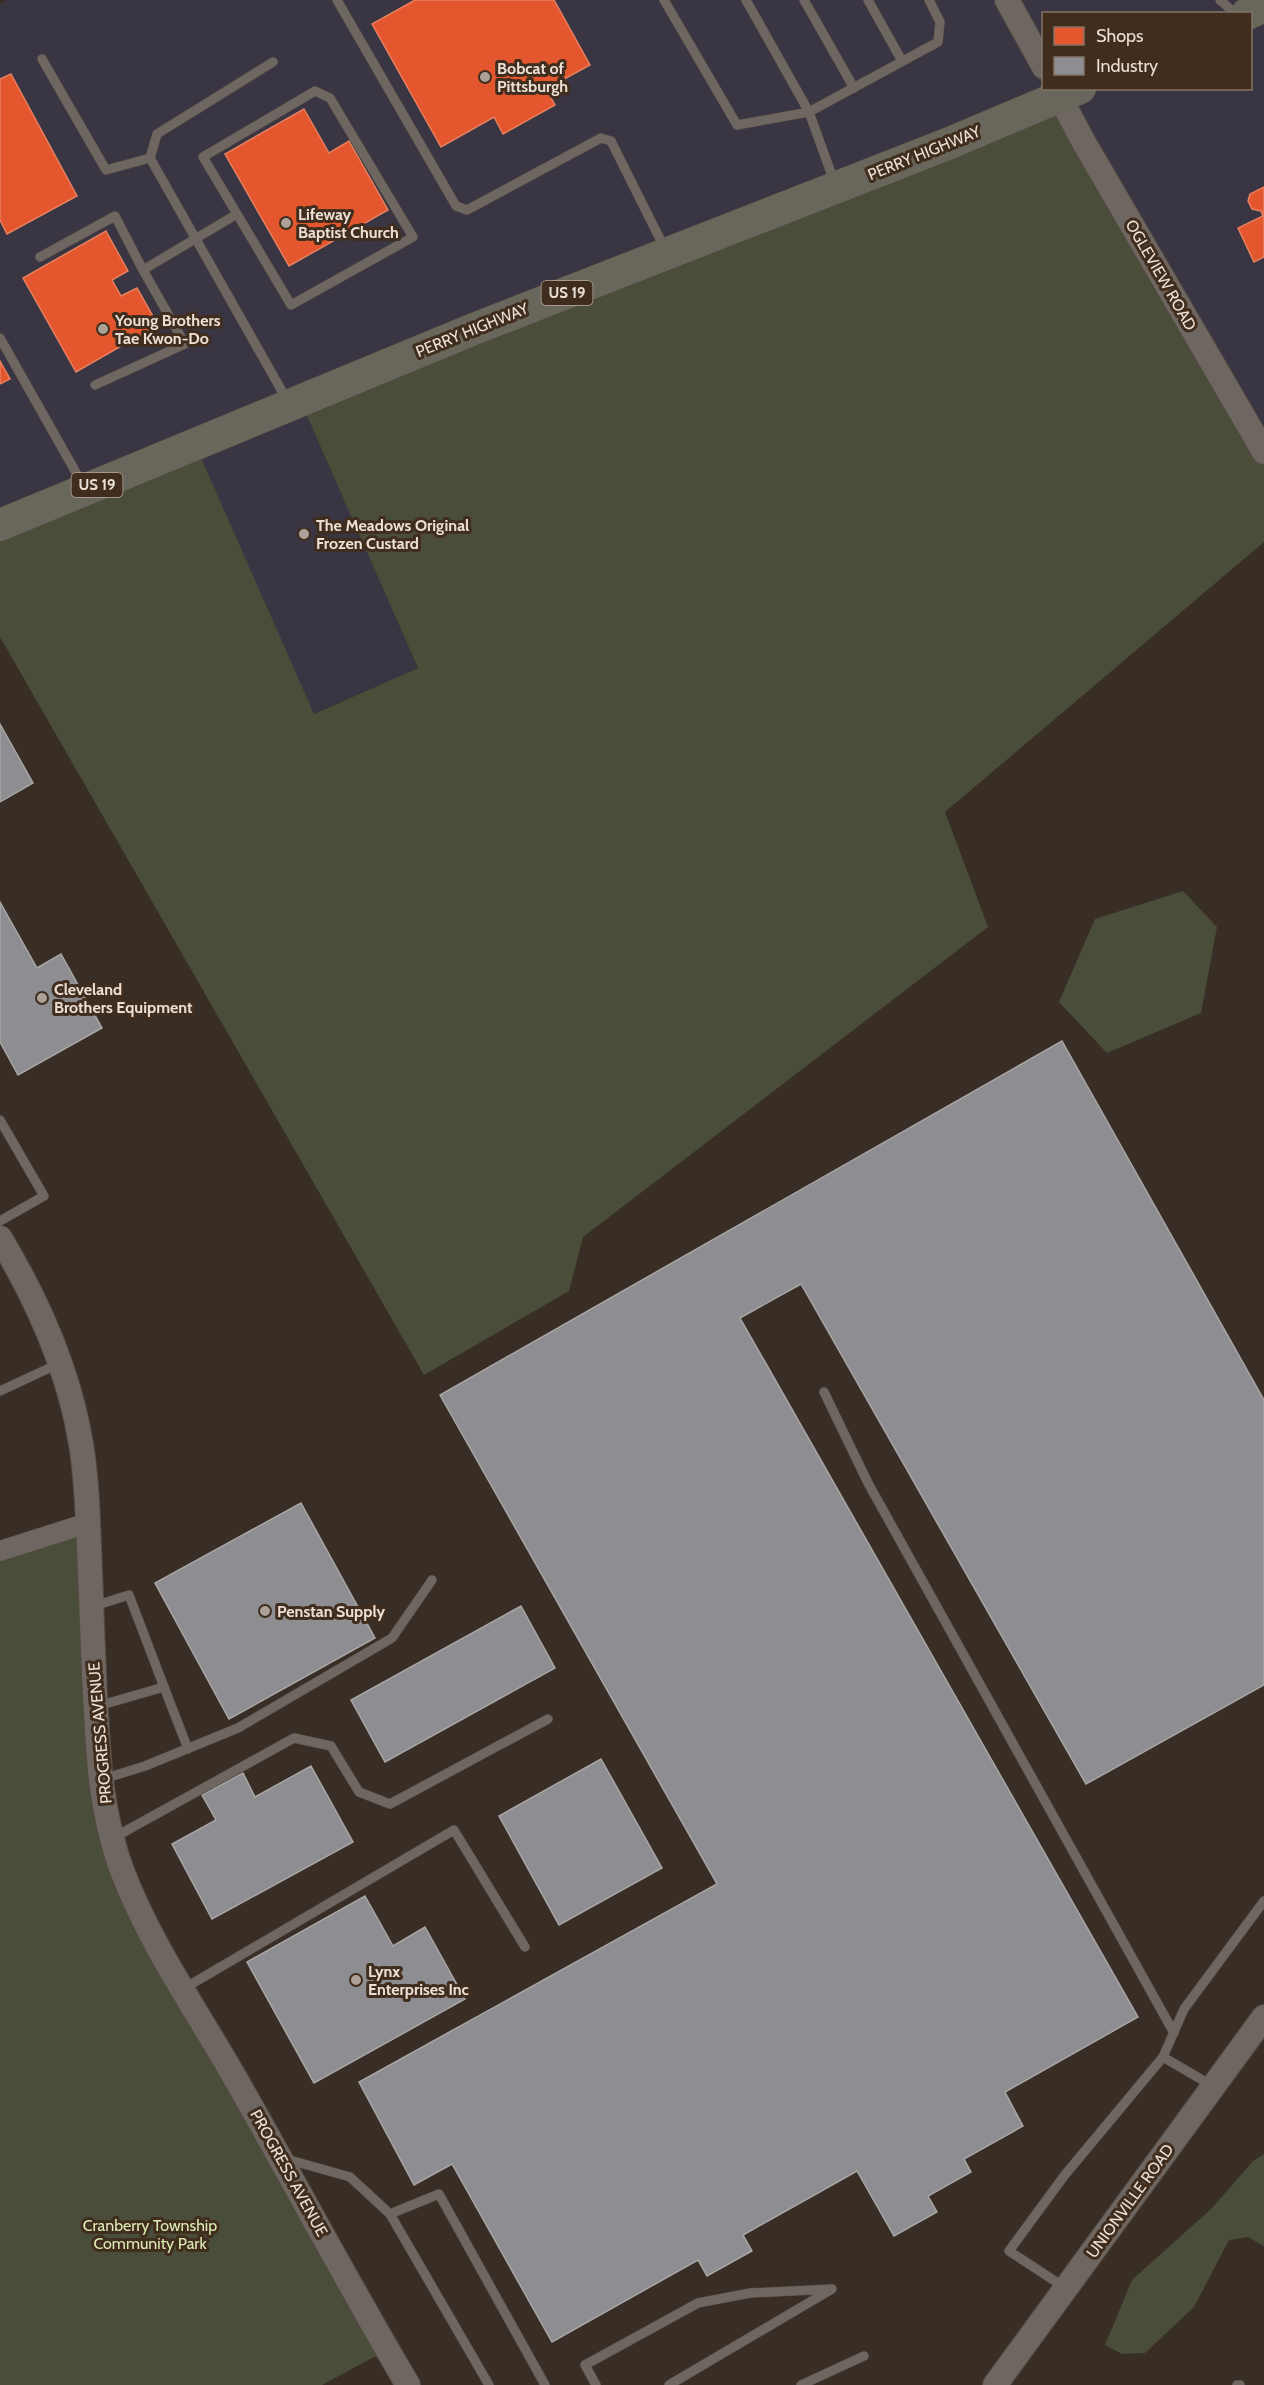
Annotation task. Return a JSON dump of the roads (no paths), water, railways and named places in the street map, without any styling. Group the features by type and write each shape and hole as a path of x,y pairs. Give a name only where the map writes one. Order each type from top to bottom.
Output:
{"main road":[{"name":"PERRY HIGHWAY","path":"0,525 474,329 836,188 1065,91"}],"street":[{"path":"1007,0 1042,63"},
{"name":"OGLEVIEW ROAD","path":"1065,91 1083,141 1264,452"},
{"name":"PROGRESS AVENUE","path":"0,1238 41,1317 60,1364 81,1443 88,1523 101,1780 112,1838 132,1894 183,1989 408,2385"},
{"path":"0,1551 88,1523"},
{"name":"UNIONVILLE ROAD","path":"995,2385 1264,2017"}],"lane":[{"path":"337,0 456,206 467,210 601,138 611,141 667,254"},
{"path":"664,0 737,125 809,112 938,42 940,22 929,0"},
{"path":"746,0 809,112 836,188"},
{"path":"804,0 854,88"},
{"path":"868,0 902,61"},
{"path":"1220,0 1234,12"},
{"path":"42,59 106,170 150,158"},
{"path":"273,62 158,134 150,158 289,405"},
{"path":"315,91 330,98 412,237 291,305 237,214 203,157 315,91"},
{"path":"143,270 237,214"},
{"path":"40,257 115,216 185,344 95,385"},
{"path":"0,338 85,490"},
{"path":"0,1120 44,1196 0,1221"},
{"path":"0,1390 60,1364"},
{"path":"824,1392 874,1493 1174,2033"},
{"path":"101,1780 145,1766 238,1728 392,1638 432,1580"},
{"path":"92,1607 129,1594 188,1749"},
{"path":"96,1707 164,1687"},
{"path":"112,1838 294,1738 331,1746 359,1792 390,1804 549,1719"},
{"path":"183,1989 454,1830 525,1947"},
{"path":"1066,2288 1009,2251 1064,2176 1163,2057 1184,2009 1264,1901"},
{"path":"1163,2057 1213,2086"},
{"path":"280,2157 350,2177 390,2214 489,2385"},
{"path":"390,2214 439,2194 545,2385"},
{"path":"596,2385 585,2365 698,2303 750,2293 832,2289 669,2385"},
{"path":"801,2385 864,2356"}],"place":[{"name":"Bobcat of Pittsburgh","path":"485,77"},
{"name":"Lifeway Baptist Church","path":"286,223"},
{"name":"Young Brothers Tae Kwon-Do","path":"103,329"},
{"name":"The Meadows Original Frozen Custard","path":"304,534"},
{"name":"Cleveland Brothers Equipment","path":"42,998"},
{"name":"Penstan Supply","path":"265,1611"},
{"name":"Lynx Enterprises Inc","path":"356,1980"}],"park label":[{"name":"Cranberry Township Community Park","path":"150,2234"}]}
